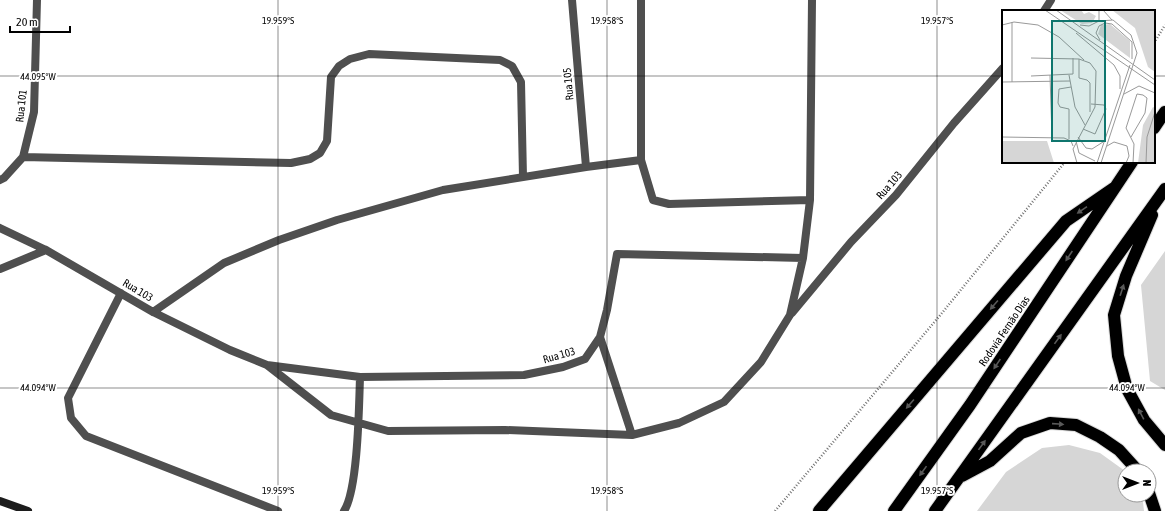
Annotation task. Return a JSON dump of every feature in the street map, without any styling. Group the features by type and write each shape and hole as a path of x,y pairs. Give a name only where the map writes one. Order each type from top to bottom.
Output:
{"highway":[{"path":"1155,127 1165,112"},
{"name":"Rodovia Fernão Dias","path":"894,511 970,405 1131,163"},
{"path":"819,511 1066,221 1114,188"},
{"path":"1163,192 1126,276 1114,315 1118,356 1128,389 1144,420 1165,445"},
{"path":"935,511 1163,192"},
{"path":"958,479 990,461 1021,432 1050,424 1076,425 1100,437 1119,450 1131,463"}],"main road":[{"path":"1,501 28,511"}],"lane":[{"name":"Rua 101","path":"24,157 34,112 37,0"},
{"name":"Rua 105","path":"572,0 586,167"},
{"path":"641,0 641,160 653,200 669,204 810,200"},
{"name":"Rua 103","path":"790,315 803,258 810,200 812,0"},
{"path":"1045,10 1051,0"},
{"path":"0,180 4,178 24,157 291,163 310,159 320,154 327,141 332,77 339,66 350,59 369,54 500,60 512,66 521,82 523,177"},
{"name":"Rua 103","path":"268,365 331,415 388,431 505,430 632,435 679,423 724,402 761,362 790,315 851,242 896,195 954,123 1002,69"},
{"path":"153,312 224,263 279,240 337,220 443,190 586,167 641,160"},
{"name":"Rua 103","path":"2,230 46,250 153,312 230,350 268,365 360,377 524,375 563,367 585,359 600,337 607,310 617,254 803,258"},
{"path":"0,270 46,250"},
{"path":"121,293 68,398 71,418 86,436 278,511"},
{"path":"600,337 632,435"},
{"path":"344,511 348,505 352,486 358,423 360,377"}],"path":[{"path":"1155,41 1165,25"},
{"path":"775,511 942,313 1064,163"}],"shaded area":[{"path":"1165,251 1165,390 1150,381 1141,285"},
{"path":"1069,445 1100,453 1117,465 1117,503 1143,503 1144,511 977,511 1006,472 1042,448"}]}
